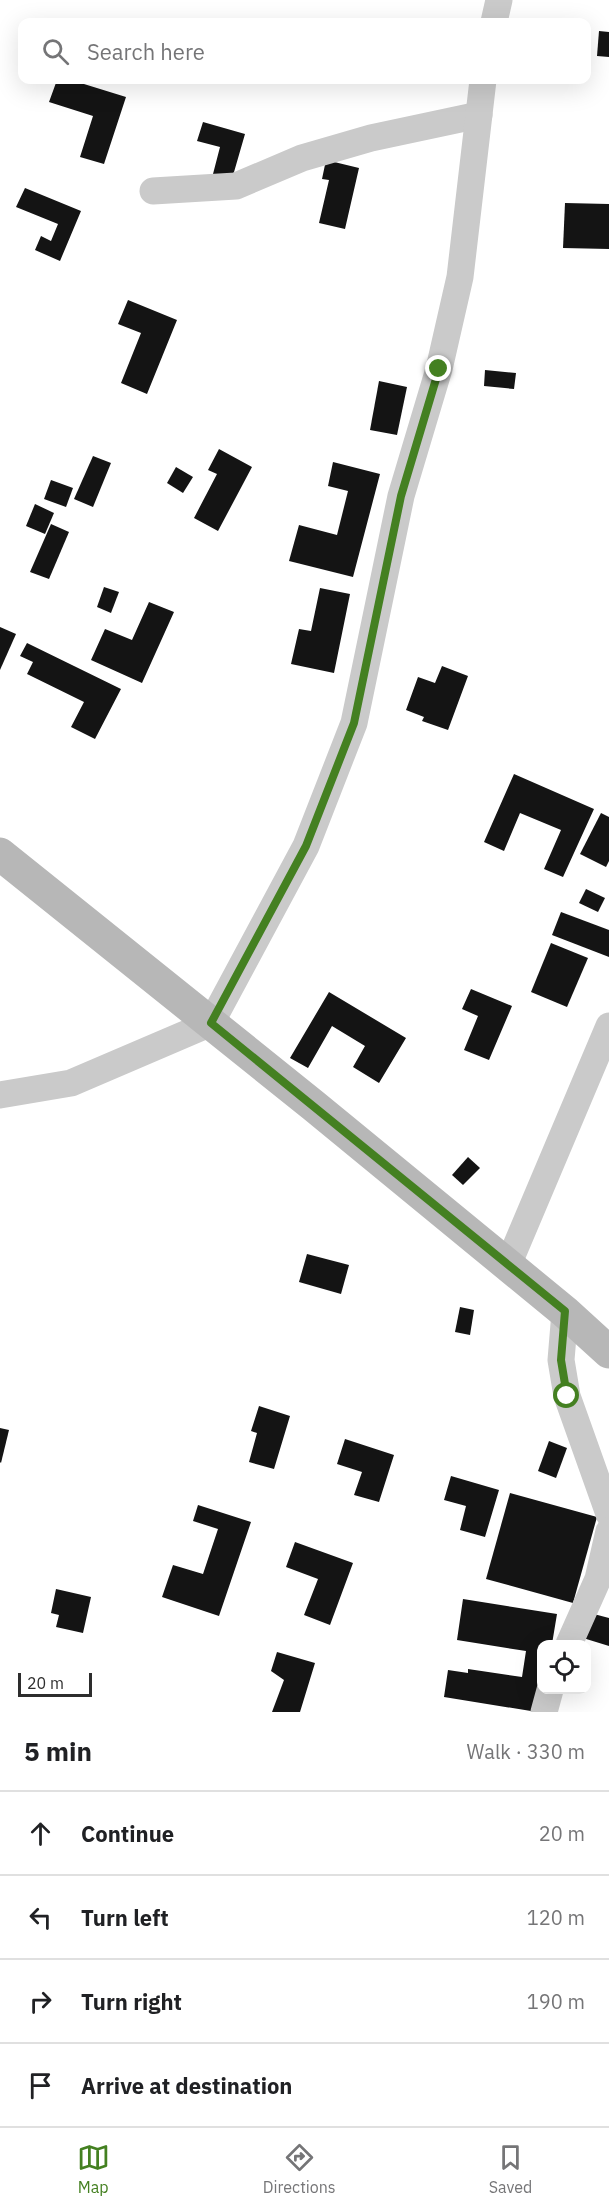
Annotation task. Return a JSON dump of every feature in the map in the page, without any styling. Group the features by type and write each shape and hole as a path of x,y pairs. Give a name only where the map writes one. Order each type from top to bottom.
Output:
{"street":[{"path":"495,18 498,0"},
{"path":"0,1095 71,1083 211,1023 306,846 354,723 401,496 439,369 460,277 483,84"},
{"path":"153,191 236,186 302,158 361,141 479,116"},
{"path":"0,854 565,1311 609,1352"},
{"path":"508,1265 609,1026"},
{"path":"565,1311 561,1360 567,1396 609,1514"},
{"path":"571,1640 598,1579 609,1531"},
{"path":"544,1712 549,1694"}],"building":[{"path":"599,31 609,32 609,57 597,56"},
{"path":"56,84 84,84 126,97 104,164 80,157 93,116 49,102"},
{"path":"203,122 245,134 232,179 213,174 220,147 197,141"},
{"path":"326,160 359,168 345,229 319,223 329,180 322,179"},
{"path":"25,188 81,211 60,261 35,250 41,236 51,241 58,224 16,207"},
{"path":"565,203 609,204 609,249 563,248"},
{"path":"128,300 177,320 147,394 121,383 141,333 118,324"},
{"path":"485,370 516,373 514,389 484,386"},
{"path":"379,381 407,387 397,435 370,430"},
{"path":"219,449 252,467 218,531 194,518 217,474 208,470"},
{"path":"93,456 111,463 93,507 74,499"},
{"path":"333,462 380,474 353,577 289,561 299,525 337,535 348,491 328,486"},
{"path":"176,467 193,477 183,493 167,483"},
{"path":"51,480 73,488 66,507 44,499"},
{"path":"35,504 54,513 45,534 26,526"},
{"path":"51,524 69,532 49,579 30,572"},
{"path":"104,587 119,592 111,613 97,607"},
{"path":"320,588 350,594 334,673 291,664 299,629 311,631"},
{"path":"149,602 174,612 142,683 91,660 105,629 132,640"},
{"path":"0,627 16,634 0,670"},
{"path":"27,643 121,689 95,739 71,727 84,702 27,674 33,662 20,656"},
{"path":"442,666 468,676 448,730 422,721 424,717 406,710 418,677 435,683"},
{"path":"514,774 594,809 563,877 544,869 561,830 520,813 504,851 484,842"},
{"path":"601,813 609,817 609,861 606,867 580,854"},
{"path":"586,889 605,898 598,912 579,903"},
{"path":"561,912 609,930 609,957 552,935"},
{"path":"551,943 588,958 567,1007 531,992"},
{"path":"471,989 512,1006 489,1060 464,1050 478,1016 462,1009"},
{"path":"329,992 406,1038 379,1083 353,1067 365,1046 332,1026 308,1068 290,1058"},
{"path":"468,1157 480,1168 463,1185 452,1175"},
{"path":"307,1254 349,1265 341,1294 299,1282"},
{"path":"460,1307 474,1310 470,1335 455,1332"},
{"path":"259,1406 290,1416 274,1469 249,1462 257,1433 251,1431"},
{"path":"0,1428 9,1430 1,1463 0,1462"},
{"path":"345,1439 394,1455 379,1502 354,1495 362,1472 337,1464"},
{"path":"549,1441 567,1448 556,1478 538,1471"},
{"path":"451,1476 499,1490 485,1537 460,1530 466,1506 444,1500"},
{"path":"510,1493 597,1517 573,1603 486,1579"},
{"path":"198,1505 251,1522 219,1616 162,1597 173,1565 203,1574 218,1529 193,1521"},
{"path":"295,1542 353,1563 330,1625 304,1615 318,1579 286,1567"},
{"path":"56,1589 91,1597 83,1633 56,1627 59,1615 51,1613"},
{"path":"463,1599 557,1614 553,1640 537,1640 537,1694 541,1694 537,1712 444,1697 448,1670 468,1673 468,1669 522,1677 526,1651 457,1640"},
{"path":"590,1613 609,1618 609,1646 583,1638"},
{"path":"277,1652 315,1663 300,1712 272,1712 284,1680 271,1671"}],"route":[{"path":"439,369 401,496 354,723 306,846 211,1023 565,1311 561,1360 567,1396"}]}
